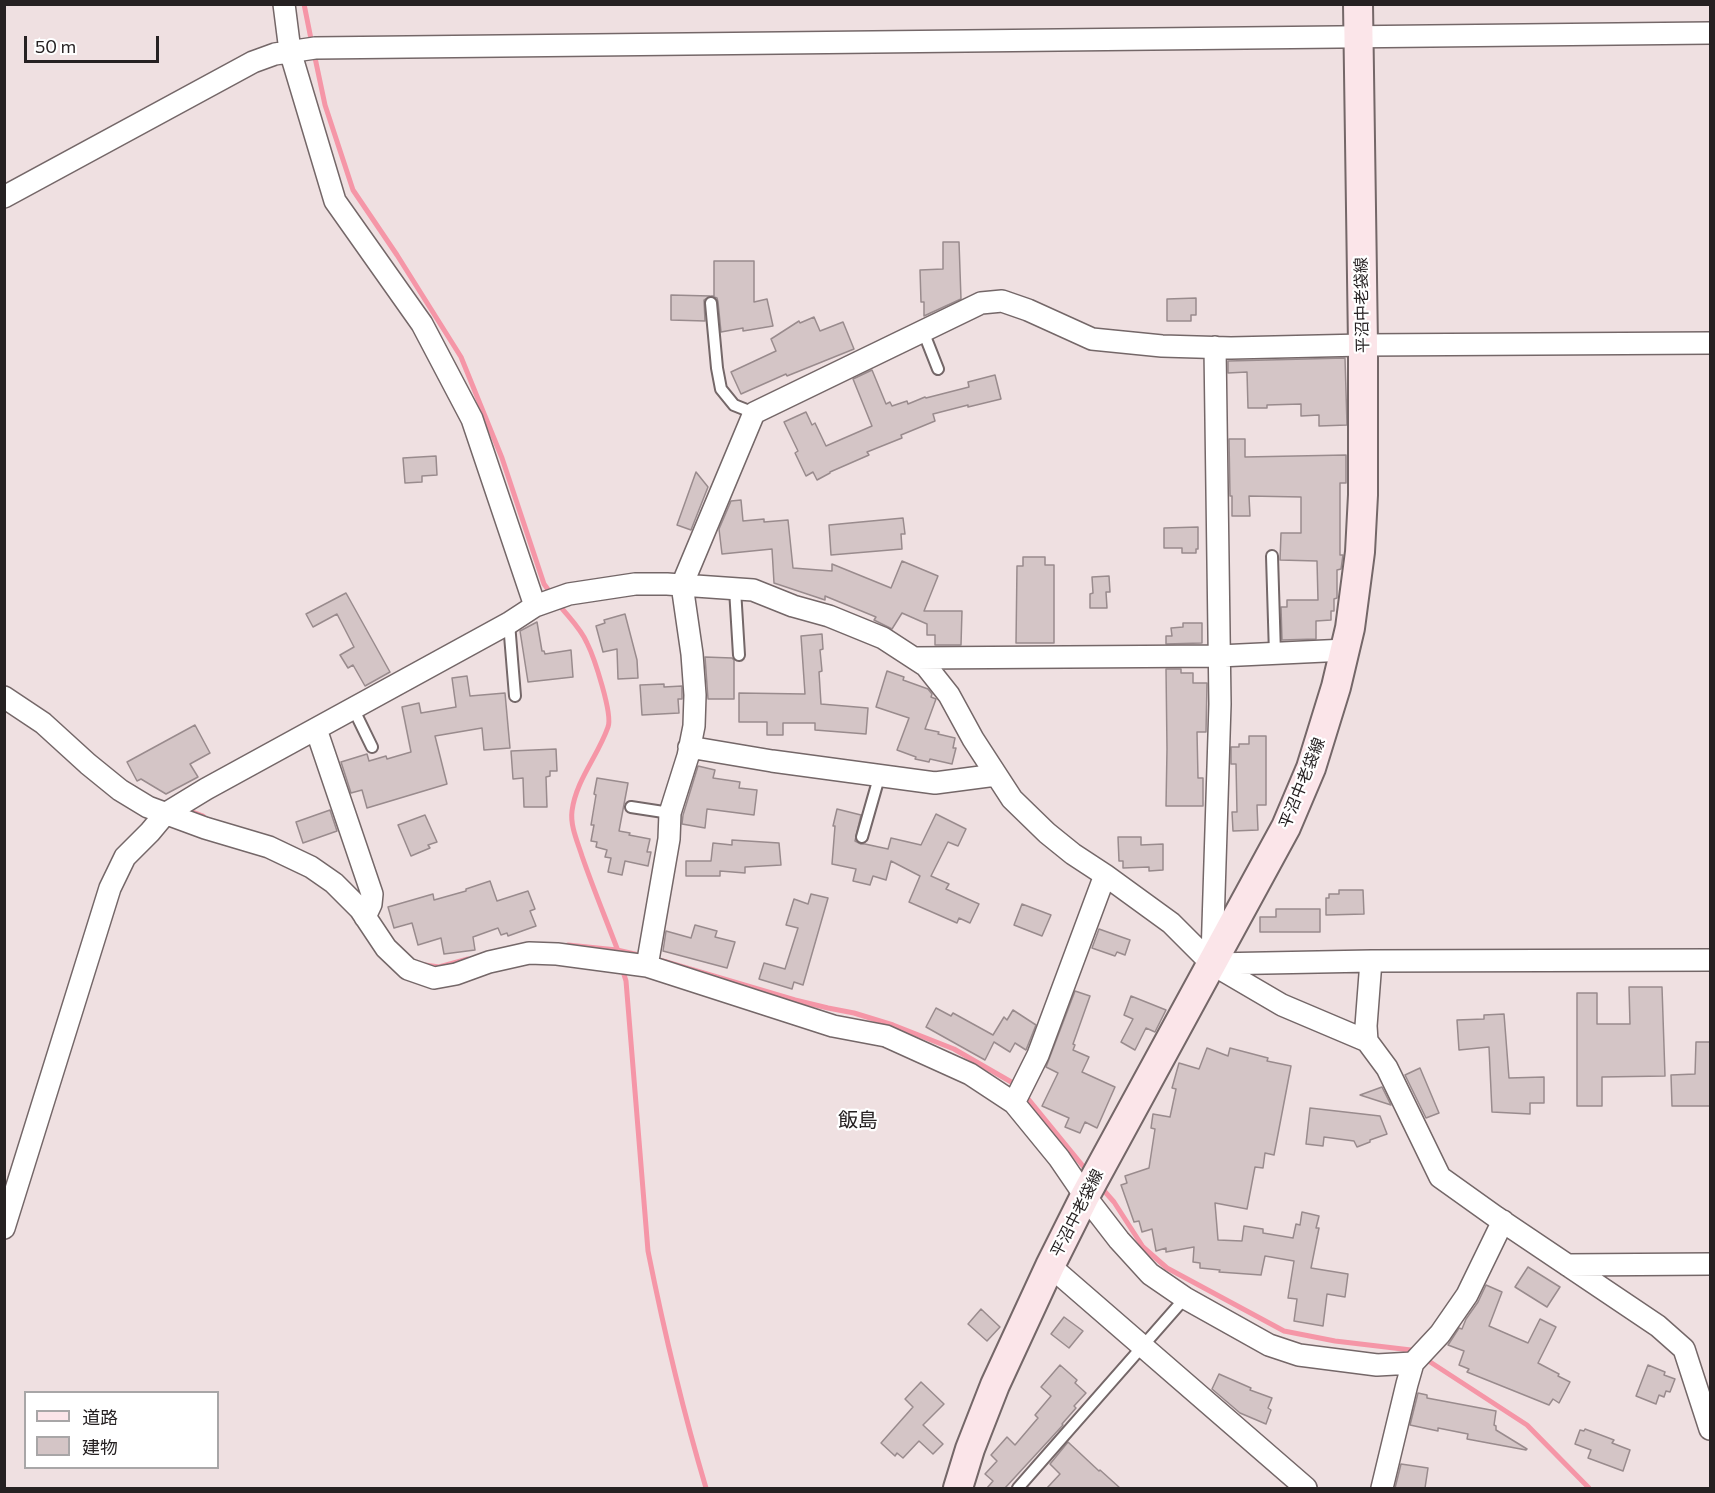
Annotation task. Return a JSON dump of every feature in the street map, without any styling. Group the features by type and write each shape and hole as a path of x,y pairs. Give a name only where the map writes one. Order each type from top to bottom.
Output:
{"main road":[{"name":"平沼中老袋線","path":"958,1488 970,1449 996,1385 1050,1266 1085,1196 1286,827 1311,768 1346,650 1360,552 1363,495 1358,4"}],"street":[{"path":"284,4 290,51 335,201 422,324 472,419 535,606"},
{"path":"4,197 253,62 275,54 315,48 1710,33"},
{"path":"647,966 669,838 670,813 694,726 695,695 692,654 682,585 754,413 981,303 1002,301 1028,310 1092,339 1162,346 1215,348 1710,343"},
{"path":"1212,964 1220,704 1215,348"},
{"path":"4,1228 110,888 125,857 165,814 509,623 535,606 569,594 635,584 753,590 793,606 829,616 883,638 926,666 949,695 973,739 1012,799 1047,833 1073,854 1172,923 1212,964 1282,1005 1367,1041 1387,1068 1440,1177 1658,1326 1684,1348 1710,1429"},
{"path":"915,658 1220,656 1346,650"},
{"path":"4,697 43,723 120,790 148,807 269,847 311,867 334,883 360,909 386,948 408,969 434,978 529,953 556,954 647,966 832,1026 886,1036 970,1074 1014,1103 1059,1158 1119,1240 1150,1274 1185,1298 1269,1345 1299,1355 1377,1365 1413,1364"},
{"path":"316,729 372,894 371,904 365,917"},
{"path":"689,747 772,761 935,783 996,775"},
{"path":"1014,1103 1038,1055 1105,875"},
{"path":"1212,964 1710,960"},
{"path":"1367,1041 1371,961"},
{"path":"1382,1488 1413,1364 1440,1334 1467,1295 1503,1221"},
{"path":"1567,1265 1710,1264"},
{"path":"1050,1266 1306,1488"}],"lane":[{"path":"711,303 721,389 734,405 754,413"},
{"path":"923,332 938,369"},
{"path":"1272,556 1275,654"},
{"path":"735,589 739,654"},
{"path":"509,623 515,696"},
{"path":"353,708 372,747"},
{"path":"862,837 880,774"},
{"path":"631,807 670,813"},
{"path":"1018,1488 1185,1298"}],"building":[{"path":"943,242 959,242 961,299 924,316 920,270 943,269"},
{"path":"714,261 754,261 754,302 767,299 773,326 721,332 717,298 711,296 714,296"},
{"path":"671,295 710,296 704,300 705,321 671,320"},
{"path":"1196,298 1196,315 1191,315 1191,321 1167,321 1167,299"},
{"path":"814,317 820,331 843,322 854,349 787,376 786,374 741,394 731,372 776,351 771,339 799,321 800,323"},
{"path":"1345,358 1347,425 1319,426 1319,415 1301,416 1301,404 1248,408 1247,372 1228,373 1228,361"},
{"path":"872,370 886,404 890,402 892,406 907,401 908,404 925,397 969,387 968,382 995,375 1001,399 933,414 935,421 867,452 869,455 817,480 813,472 806,476 795,453 798,451 784,422 806,412 812,425 815,423 826,446 872,426 853,379"},
{"path":"1229,439 1245,439 1245,457 1346,455 1346,483 1340,483 1340,555 1343,555 1341,569 1337,570 1337,598 1334,599 1331,620 1316,621 1316,639 1282,640 1281,607 1287,607 1287,600 1318,600 1317,561 1280,560 1281,533 1301,533 1301,497 1249,496 1250,516 1232,516"},
{"path":"436,456 437,475 422,476 422,482 405,483 403,458"},
{"path":"696,472 708,487 691,530 677,525"},
{"path":"741,500 743,521 788,520 793,568 832,571 832,564 891,588 902,561 938,576 924,611 962,611 961,645 935,645 935,635 927,635 927,624 902,613 892,629 874,620 876,617 825,596 825,600 774,583 772,549 722,554 719,529 731,501"},
{"path":"903,518 905,534 901,534 902,549 831,555 829,525"},
{"path":"1198,527 1196,553 1182,553 1182,548 1164,548 1164,528"},
{"path":"1023,557 1045,557 1045,565 1054,565 1054,643 1016,643 1017,566 1023,566"},
{"path":"1109,576 1110,592 1106,592 1107,608 1090,608 1090,594 1093,593 1092,577"},
{"path":"346,593 390,672 365,686 353,665 348,668 340,655 354,647 337,614 313,627 306,614"},
{"path":"625,614 637,660 638,678 618,679 617,649 603,652 596,626 605,623 604,620"},
{"path":"537,622 542,651 545,654 571,650 573,677 528,682 520,631"},
{"path":"1183,623 1202,623 1202,643 1166,644 1166,636 1172,636 1171,628 1183,627"},
{"path":"822,634 823,649 820,650 822,671 819,672 821,704 868,708 866,734 815,730 815,723 783,723 783,735 767,735 767,722 739,722 739,693 805,694 801,636"},
{"path":"705,657 734,660 734,699 708,699"},
{"path":"1166,669 1181,669 1181,673 1193,673 1193,683 1207,683 1206,732 1197,732 1198,778 1203,778 1203,806 1166,806"},
{"path":"887,671 904,677 903,680 928,689 932,694 931,697 936,699 925,729 955,738 953,748 956,748 952,764 930,759 929,762 915,759 916,757 897,750 909,718 876,707"},
{"path":"467,676 470,696 505,693 510,748 484,750 482,728 435,736 447,784 367,808 362,790 351,793 341,762 367,754 369,761 386,756 387,759 411,752 402,707 419,703 421,713 456,707 452,678"},
{"path":"664,684 664,687 682,686 682,699 678,699 679,713 642,715 640,685"},
{"path":"195,725 210,753 190,764 198,777 166,794 141,779 137,781 127,762"},
{"path":"1249,736 1266,736 1266,805 1257,805 1258,830 1233,831 1232,812 1237,812 1236,764 1231,764 1231,747 1249,744"},
{"path":"556,749 557,771 550,771 550,776 546,777 547,807 524,807 523,778 513,779 511,751"},
{"path":"698,766 715,770 713,778 740,782 739,788 757,790 754,815 707,809 705,828 682,824"},
{"path":"597,778 628,783 619,831 650,839 647,852 651,852 648,866 625,861 622,875 608,872 611,858 605,857 607,850 596,847 597,842 591,841"},
{"path":"837,809 861,815 855,841 888,849 891,838 921,845 936,814 966,829 958,846 948,842 931,876 949,884 946,889 979,904 970,923 959,918 957,923 909,902 920,876 891,861 886,880 873,876 870,885 853,881 856,869 832,864 835,826 833,826"},
{"path":"330,810 337,831 303,843 296,822"},
{"path":"425,815 437,842 428,845 430,848 411,856 398,825"},
{"path":"1118,837 1141,837 1141,845 1163,844 1163,870 1149,871 1149,867 1123,868 1123,861 1119,861"},
{"path":"732,840 779,843 781,865 745,867 745,873 720,871 720,876 686,876 686,861 711,861 713,843 732,845"},
{"path":"490,881 497,901 528,891 535,909 530,911 536,926 508,936 507,933 501,935 498,928 473,937 475,950 444,954 441,938 418,945 412,923 394,928 388,907 433,894 434,900"},
{"path":"1339,890 1363,890 1364,914 1326,915 1326,898 1329,898 1329,894 1339,894"},
{"path":"811,894 828,898 803,985 794,982 792,989 759,979 764,963 785,969 798,928 786,925 794,899 808,904"},
{"path":"1022,904 1051,915 1042,936 1014,925"},
{"path":"1276,909 1320,909 1320,932 1260,932 1260,917 1276,917"},
{"path":"695,925 717,931 715,937 735,942 727,968 663,951 666,931 691,938"},
{"path":"1099,929 1130,940 1125,955 1117,952 1115,956 1092,948"},
{"path":"1629,987 1662,987 1665,1076 1602,1077 1602,1106 1577,1106 1577,993 1597,993 1597,1024 1630,1024"},
{"path":"1075,991 1090,996 1073,1044 1075,1045 1073,1050 1089,1057 1082,1072 1115,1087 1097,1128 1085,1122 1080,1133 1065,1127 1069,1118 1042,1106 1058,1073 1046,1067"},
{"path":"1131,996 1166,1010 1155,1032 1146,1028 1135,1050 1121,1042 1133,1019 1124,1015"},
{"path":"936,1008 951,1016 953,1013 993,1035 1004,1017 1007,1020 1013,1010 1036,1025 1026,1050 1015,1043 1010,1052 994,1042 985,1060 926,1027"},
{"path":"1504,1014 1509,1078 1544,1077 1544,1103 1530,1103 1530,1114 1492,1112 1489,1047 1459,1050 1457,1020 1484,1019 1484,1015"},
{"path":"1696,1042 1710,1042 1710,1106 1672,1106 1671,1075 1695,1074"},
{"path":"1207,1048 1228,1056 1230,1048 1268,1058 1267,1061 1291,1066 1274,1155 1265,1153 1263,1168 1255,1167 1247,1209 1215,1203 1218,1240 1242,1241 1244,1226 1263,1229 1263,1233 1293,1238 1296,1224 1300,1225 1302,1212 1319,1216 1316,1228 1319,1228 1311,1268 1348,1274 1345,1297 1327,1294 1323,1326 1294,1321 1297,1299 1288,1298 1294,1261 1265,1256 1261,1275 1219,1272 1220,1270 1200,1268 1200,1263 1193,1262 1194,1247 1166,1252 1166,1248 1156,1251 1152,1229 1142,1232 1139,1221 1134,1222 1121,1185 1127,1183 1125,1176 1149,1168 1155,1129 1151,1128 1153,1114 1170,1117 1176,1089 1172,1088 1179,1063 1199,1069"},
{"path":"1420,1068 1439,1113 1426,1118 1405,1075"},
{"path":"1382,1087 1391,1105 1360,1095"},
{"path":"1310,1108 1380,1116 1387,1134 1357,1147 1354,1141 1324,1137 1323,1146 1306,1144"},
{"path":"1528,1267 1560,1287 1547,1307 1515,1287"},
{"path":"1486,1285 1502,1292 1489,1326 1528,1343 1540,1319 1556,1327 1538,1363 1570,1382 1559,1403 1553,1399 1549,1405 1467,1372 1469,1369 1459,1365 1464,1351 1448,1345 1459,1328 1462,1329"},
{"path":"981,1309 1000,1327 987,1341 968,1324"},
{"path":"1064,1317 1083,1331 1069,1348 1051,1334"},
{"path":"1060,1365 1077,1380 1075,1383 1086,1393 1074,1406 1076,1408 1063,1425 1005,1488 987,1488 993,1481 985,1474 997,1461 991,1455 1007,1437 1015,1445 1038,1418 1035,1415 1051,1396 1041,1387"},
{"path":"1648,1365 1675,1379 1670,1392 1666,1391 1664,1397 1659,1395 1656,1404 1636,1396"},
{"path":"1219,1374 1272,1398 1266,1424 1240,1413 1212,1389"},
{"path":"921,1382 944,1404 923,1425 943,1444 933,1454 919,1441 903,1458 897,1453 895,1456 881,1443 913,1407 905,1399"},
{"path":"1418,1393 1427,1395 1427,1398 1496,1411 1494,1425 1496,1430 1527,1449 1467,1439 1468,1434 1410,1425"},
{"path":"1585,1429 1614,1440 1612,1443 1630,1450 1623,1471 1588,1458 1591,1450 1575,1444 1580,1430"},
{"path":"1068,1442 1120,1488 1047,1488 1060,1474 1050,1464"},
{"path":"1401,1464 1428,1468 1425,1488 1395,1488"}],"waterway":[{"path":"304,4 312,44"},
{"path":"314,53 325,105 353,190 461,357 502,458 544,584 552,595"},
{"path":"557,602 587,643 598,672 608,710 608,727 578,789 572,811 572,823 618,951"},
{"path":"190,811 203,816"},
{"path":"568,945 617,950 639,955"},
{"path":"425,965 439,967 468,959"},
{"path":"663,961 795,1000 854,1013 893,1025 954,1049 1016,1086"},
{"path":"622,968 626,981 648,1251 674,1371 706,1488"},
{"path":"1025,1095 1087,1171"},
{"path":"1099,1185 1114,1202 1143,1247 1167,1268 1284,1331 1335,1341 1411,1350 1416,1353"},
{"path":"1424,1358 1527,1425 1589,1488"}],"district":[{"name":"飯島","path":"858,1120"}]}
